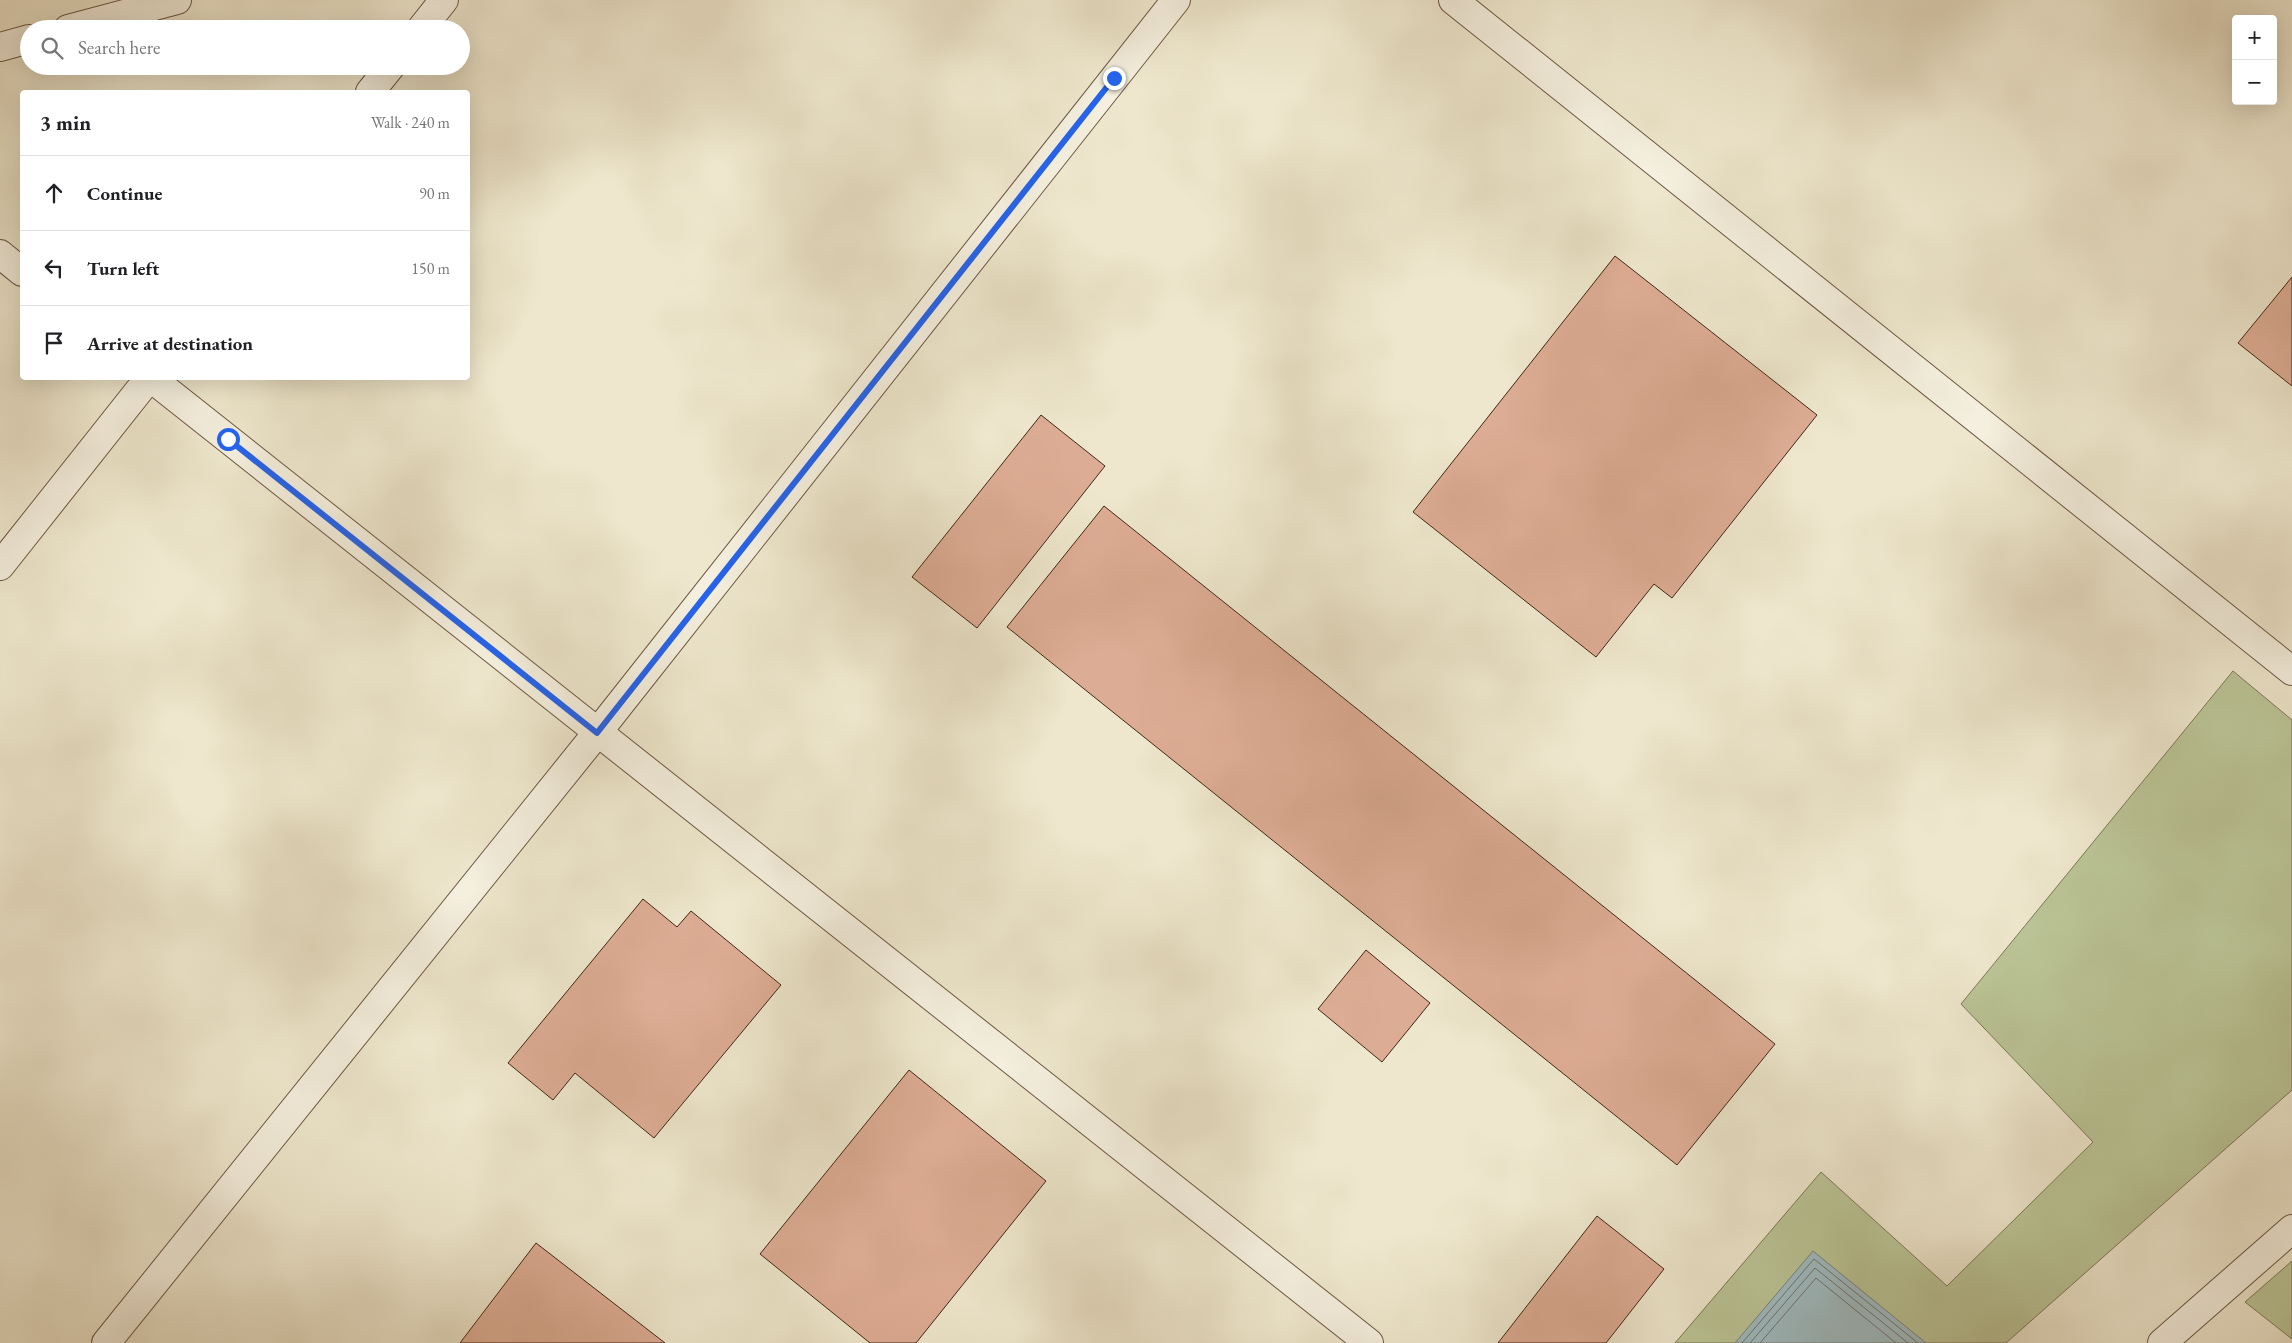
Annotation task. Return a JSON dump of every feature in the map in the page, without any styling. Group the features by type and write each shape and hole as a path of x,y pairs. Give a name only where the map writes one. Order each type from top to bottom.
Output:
{"street":[{"path":"102,20 177,0"},
{"path":"428,20 444,0"},
{"path":"106,1343 597,733 1176,0"},
{"path":"1453,0 2292,671"},
{"path":"0,46 20,41"},
{"path":"372,90 384,75"},
{"path":"0,254 20,270"},
{"path":"0,566 148,380"},
{"path":"153,380 1369,1343"},
{"path":"2162,1343 2292,1229"}],"green space":[{"path":"2233,671 2292,720 2292,1090 2006,1343 1675,1343 1821,1172 1947,1286 2093,1142 1961,1004"},
{"path":"2292,1261 2292,1339 2245,1302"}],"water":[{"path":"1813,1251 1926,1343 1735,1343"}],"building":[{"path":"1615,256 1817,415 1672,598 1654,584 1596,657 1413,512"},
{"path":"2292,277 2292,386 2238,343"},
{"path":"1041,415 1105,466 977,628 912,577"},
{"path":"1104,506 1775,1044 1677,1165 1007,627"},
{"path":"643,899 677,927 691,911 781,985 654,1138 575,1073 553,1100 508,1063"},
{"path":"1366,950 1430,1003 1382,1062 1318,1009"},
{"path":"909,1070 1046,1181 916,1343 870,1343 760,1254"},
{"path":"1597,1216 1664,1269 1606,1343 1498,1343"},
{"path":"536,1243 665,1343 460,1343"}],"route":[{"path":"228,439 597,733 1114,78"}]}
